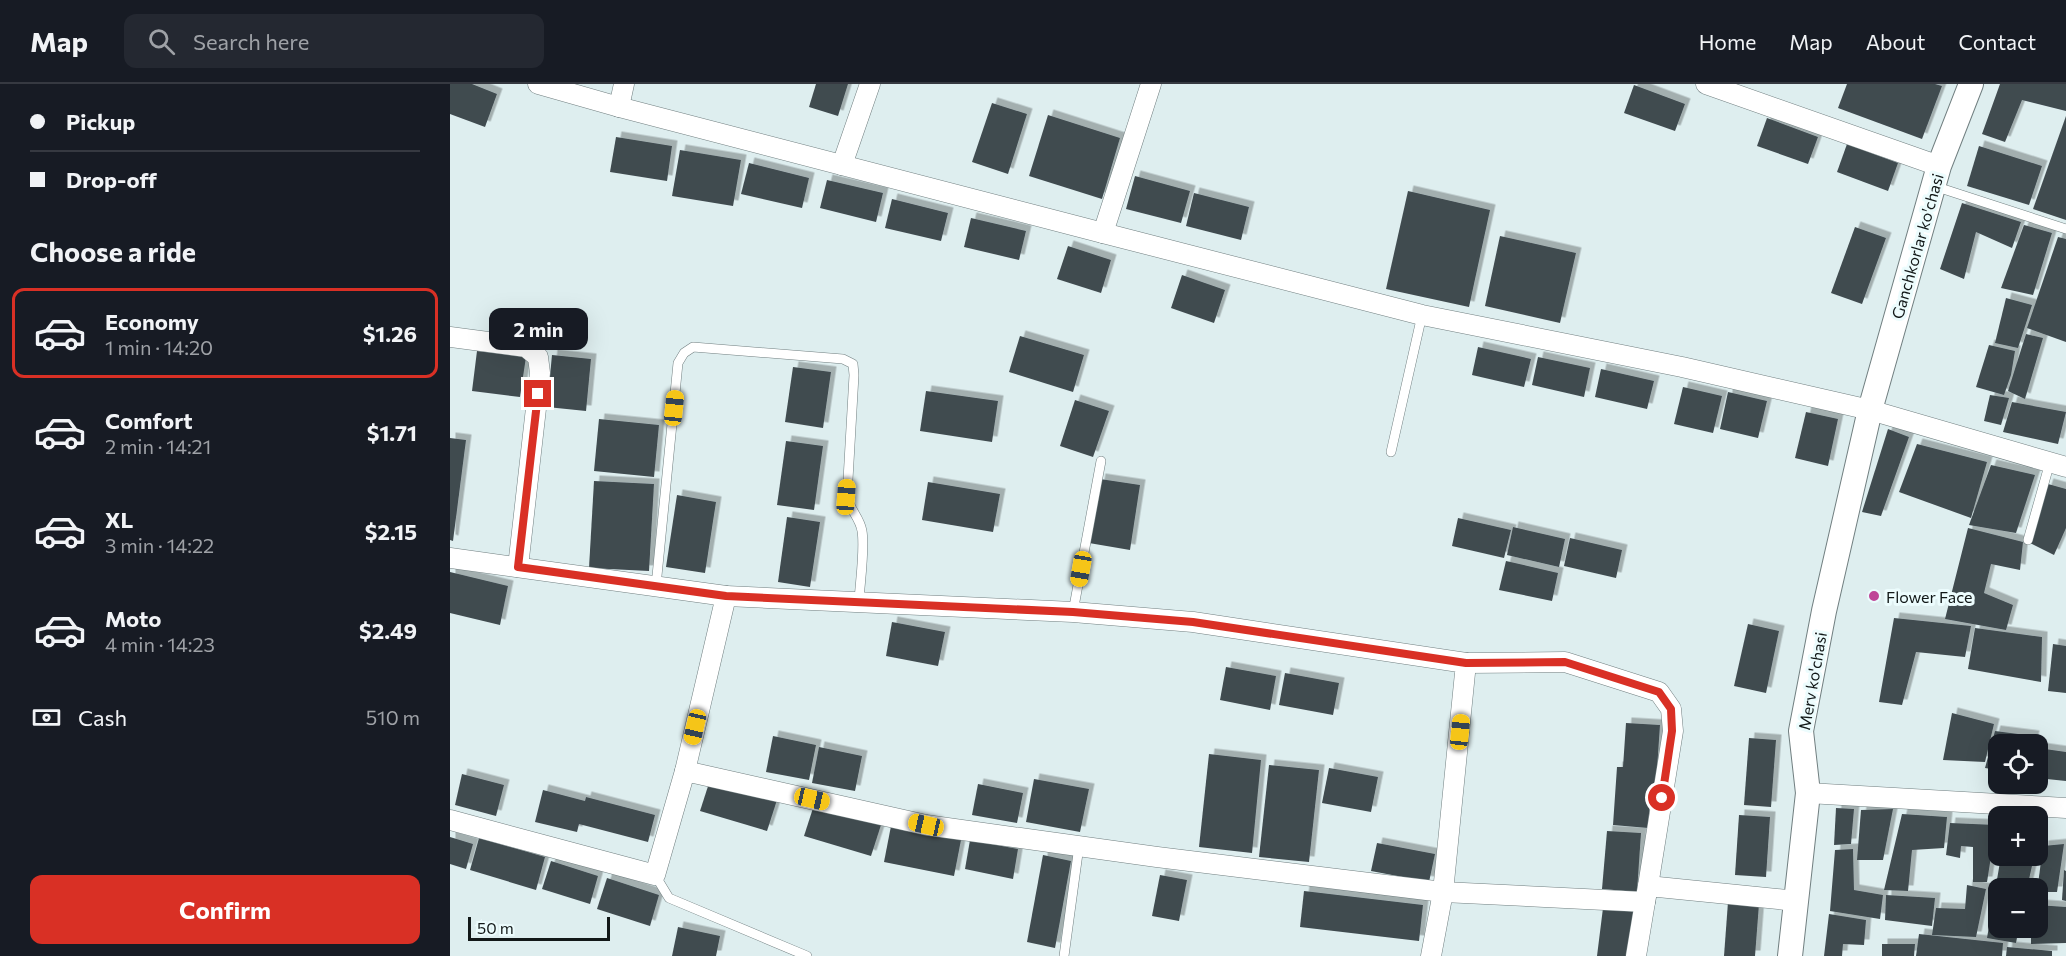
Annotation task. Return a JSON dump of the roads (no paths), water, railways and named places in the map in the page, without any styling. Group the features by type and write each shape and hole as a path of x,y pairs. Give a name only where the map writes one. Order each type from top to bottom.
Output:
{"street":[{"path":"538,84 1422,315 1682,367 1870,410 2058,464"},
{"path":"619,107 624,84"},
{"path":"842,165 870,84"},
{"path":"1103,233 1151,84"},
{"name":"Ganchkorlar ko'chasi","path":"1870,410 1936,176 1971,84"},
{"path":"1718,86 1936,176"},
{"path":"450,337 526,347 538,357 540,373 518,567"},
{"name":"Merv ko'chasi","path":"1790,956 1808,793 1801,731 1824,611 1870,410"},
{"path":"450,558 726,596 1073,612 1193,622 1466,663 1565,662 1659,692 1671,709 1672,731 1636,956"},
{"path":"450,820 655,875 685,771 726,596"},
{"path":"1431,956 1443,892 1466,663"},
{"path":"685,771 926,825 1443,892 1647,894 1797,901"},
{"path":"1808,793 2066,808"}],"lane":[{"path":"1936,176 2066,229"},
{"path":"1391,452 1422,315"},
{"path":"656,586 678,363 684,352 693,347 843,359 853,364 846,497 850,509 859,519 862,532 859,602"},
{"path":"1073,612 1101,461"},
{"path":"2028,540 2058,464"},
{"path":"1064,956 1079,846"},
{"path":"655,875 669,898 807,956"}],"place":[{"name":"Flower Face","path":"1874,596"}]}
